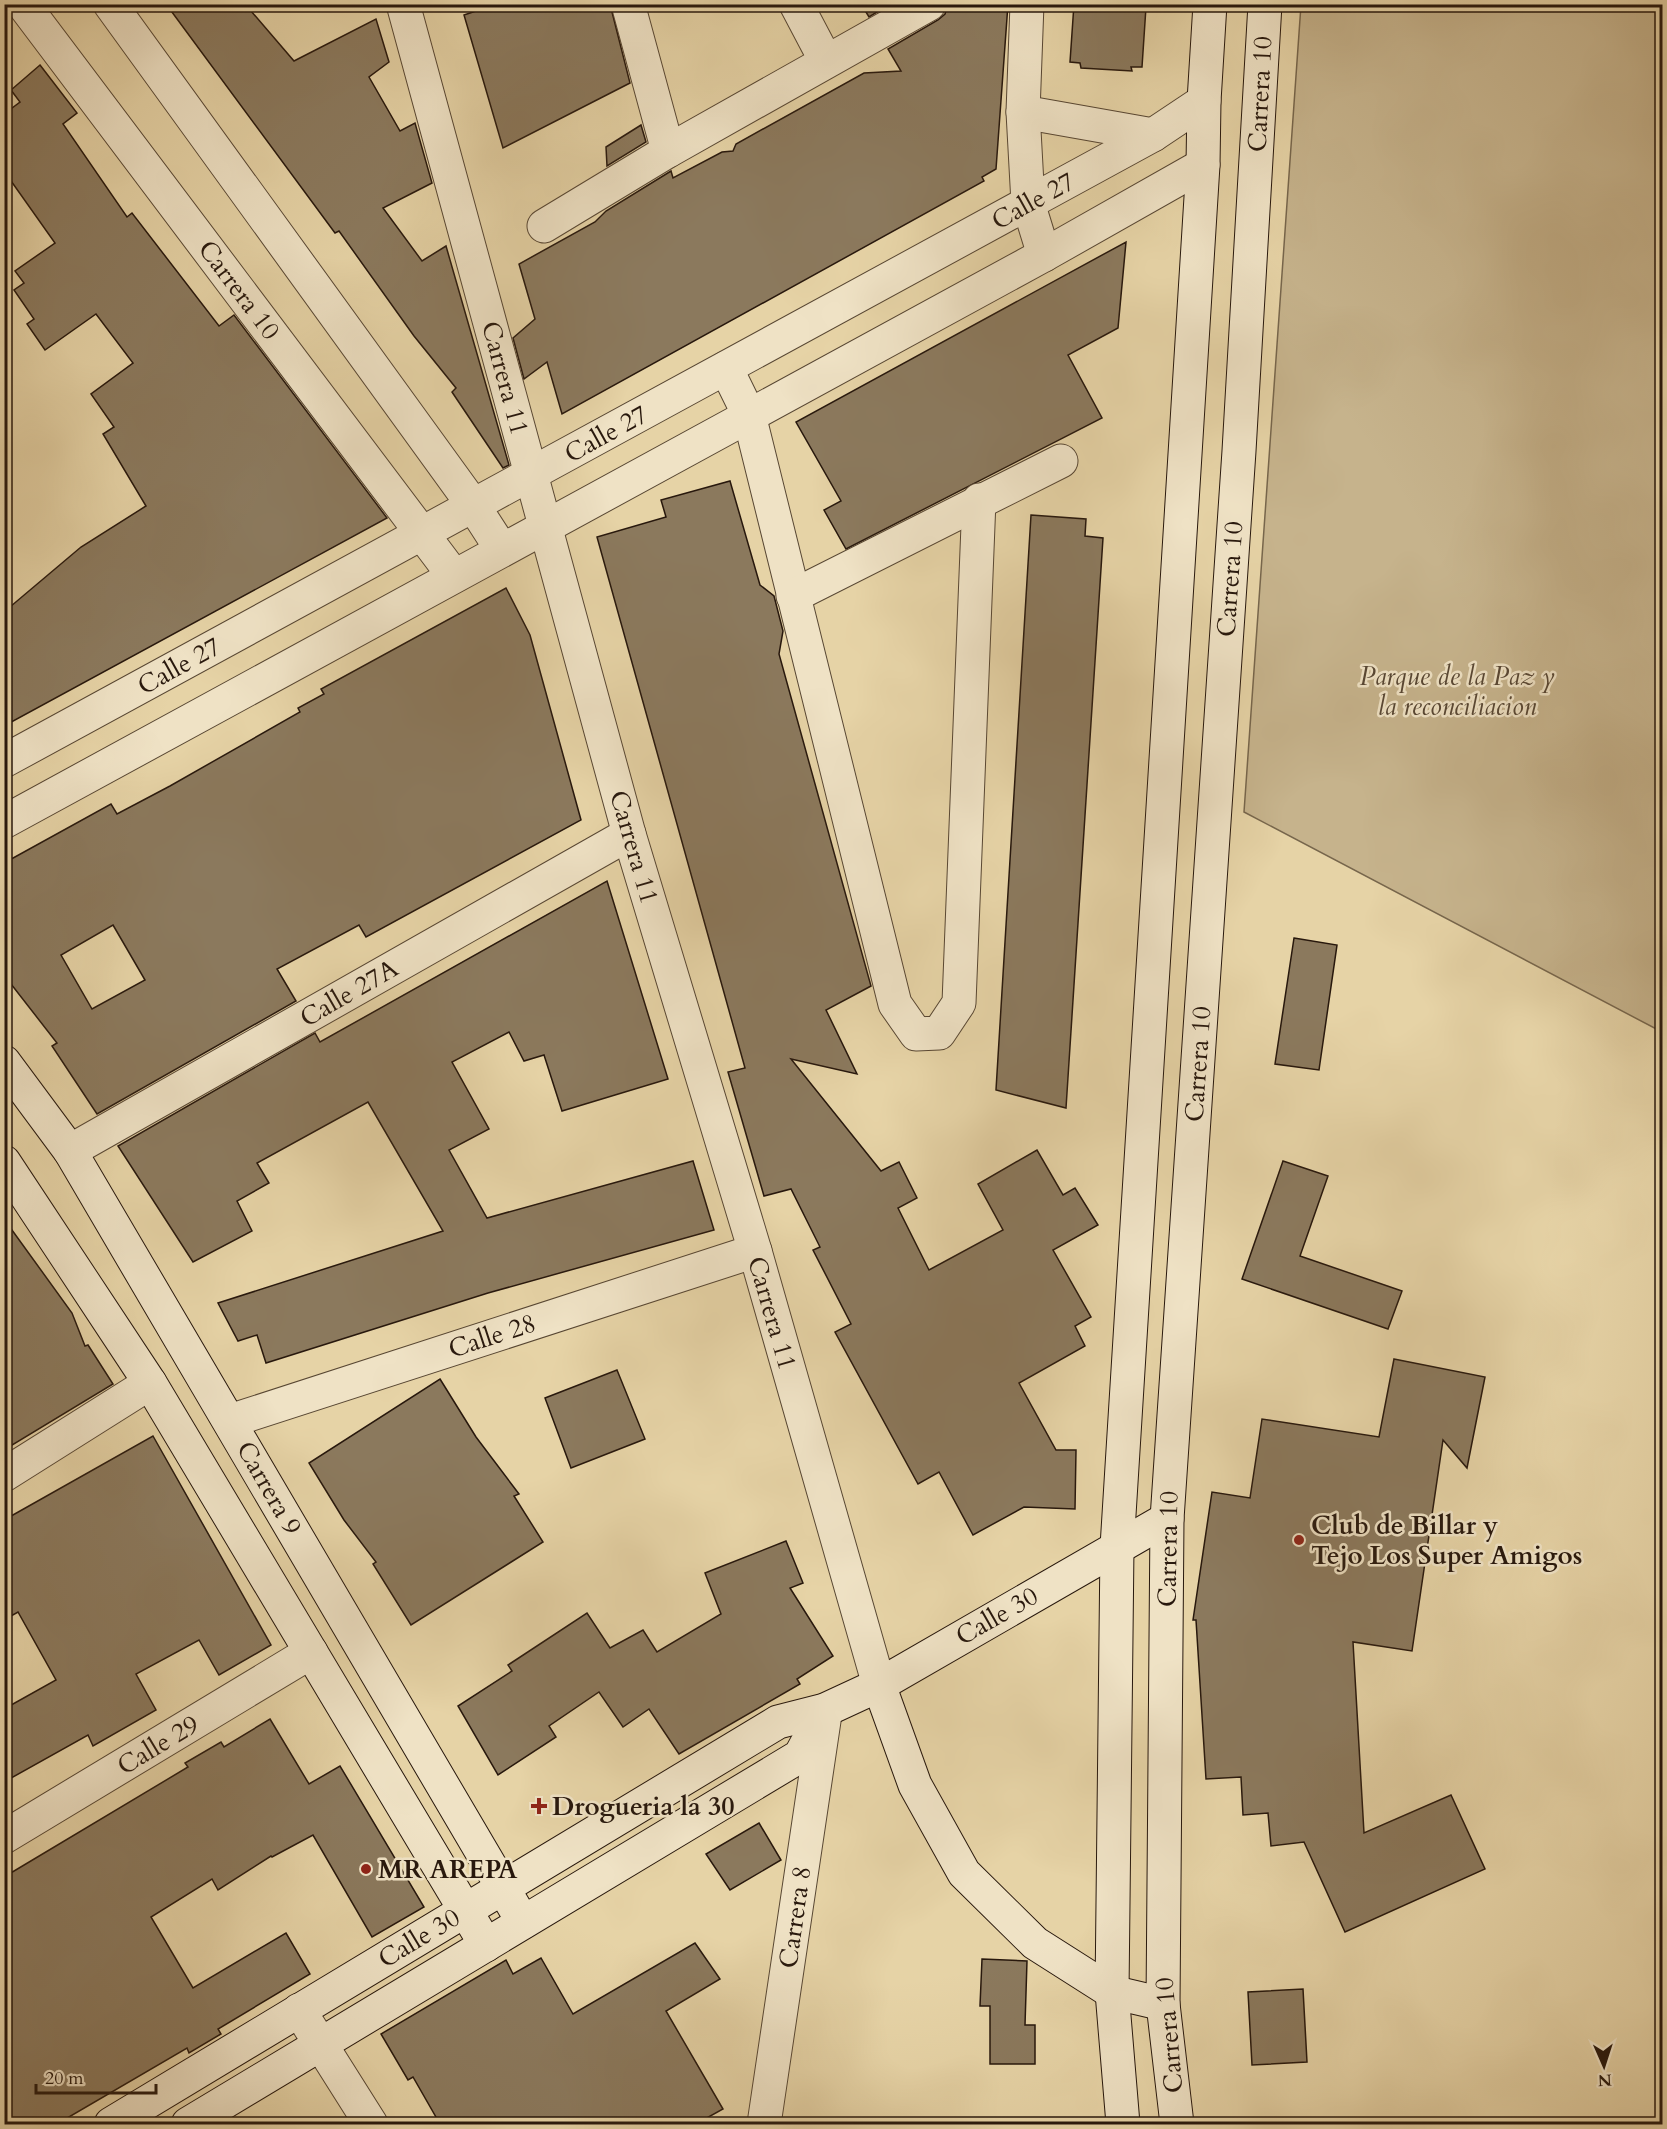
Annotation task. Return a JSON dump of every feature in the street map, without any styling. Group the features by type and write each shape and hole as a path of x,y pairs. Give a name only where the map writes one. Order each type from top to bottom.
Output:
{"street":[{"name":"Carrera 10","path":"23,4 454,576"},
{"path":"110,4 473,505 502,550"},
{"name":"Carrera 11","path":"403,4 629,834 755,1251 879,1685 915,1785 964,1872 1035,1943 1112,1992 1163,2004"},
{"path":"628,4 668,151"},
{"path":"796,4 826,61"},
{"path":"544,226 668,151 929,4"},
{"path":"1027,4 1023,112 1028,203 1044,255"},
{"name":"Carrera 10","path":"1124,2124 1112,1992 1117,1547 1203,165 1210,4"},
{"name":"Carrera 10","path":"1177,2124 1163,2004 1167,1519 1238,463 1265,4"},
{"name":"Calle 27","path":"4,761 1153,135 1204,101"},
{"path":"1023,112 1153,135"},
{"name":"Calle 27","path":"4,822 1044,255 1203,165"},
{"path":"726,368 749,415 895,1004 916,1034 939,1033 959,1003 979,500"},
{"path":"793,596 979,500 1061,461"},
{"name":"Calle 27A","path":"69,1151 629,834"},
{"name":"Carrera 9","path":"4,1062 69,1151 524,1922"},
{"name":"Carrera 9","path":"6,1167 150,1383 486,1945"},
{"name":"Calle 28","path":"230,1421 755,1251"},
{"path":"4,1475 150,1383"},
{"name":"Calle 30","path":"111,2124 778,1722 825,1710 879,1685 1167,1519"},
{"name":"Calle 29","path":"4,1837 311,1652"},
{"name":"Calle 30","path":"188,2124 800,1756 825,1710"},
{"name":"Carrera 8","path":"765,2124 825,1710"},
{"path":"299,2010 371,2124"}],"green space":[{"name":"Parque de la Paz y la reconciliacion","path":"1301,5 1662,5 1662,1032 1244,812"}],"building":[{"path":"166,4 245,4 294,61 376,19 389,62 369,77 400,131 415,123 432,183 383,208 422,261 446,246 509,465 503,468 452,392 456,388 414,336 339,231 335,233"},
{"path":"474,4 610,4 630,83 503,148 464,15 476,11"},
{"path":"861,4 890,4 869,17"},
{"path":"948,4 1008,4 996,169 982,177 984,181 562,414 547,362 524,379 513,338 535,319 519,264 595,222 606,211 671,171 673,178 722,152 733,151 736,144 864,73 901,71 888,49 938,20 945,14"},
{"path":"1074,4 1146,7 1142,67 1131,67 1132,71 1081,68 1080,63 1070,62"},
{"path":"40,65 77,113 63,124 127,217 132,213 219,326 234,315 387,518 4,726 4,612 81,547 146,506 103,434 114,427 91,394 133,363 96,314 45,350 27,324 34,319 14,290 24,283 15,271 55,243 4,171 4,114 20,102 11,90"},
{"path":"641,125 646,142 607,166 606,147"},
{"path":"1126,242 1118,328 1068,355 1102,418 846,549 824,510 841,501 796,422"},
{"path":"730,481 760,585 774,596 783,631 779,654 871,986 826,1010 857,1074 791,1059 881,1171 899,1162 917,1198 898,1208 929,1270 1003,1230 978,1184 1037,1150 1063,1195 1075,1188 1098,1225 1053,1250 1091,1317 1075,1326 1085,1346 1019,1383 1056,1450 1076,1450 1075,1509 1024,1507 973,1535 939,1472 918,1484 835,1332 851,1324 813,1250 820,1247 791,1189 764,1196 728,1072 745,1068 597,537 666,517 661,500"},
{"path":"1031,515 1086,519 1085,536 1103,538 1066,1108 996,1090"},
{"path":"506,588 530,635 581,820 366,937 359,925 277,969 296,1001 97,1114 52,1046 57,1043 4,975 4,863 111,804 117,814 170,786 300,712 298,708 324,694 321,689","holes":["113,925 145,980 92,1009 61,955"]},
{"path":"607,881 668,1079 562,1111 544,1055 524,1061 509,1032 452,1062 489,1129 449,1150 487,1218 693,1161 714,1230 488,1293 266,1363 257,1335 238,1341 218,1303 443,1231 368,1102 257,1163 269,1183 237,1201 252,1231 193,1262 118,1146 315,1033 320,1042"},
{"path":"1294,938 1337,945 1319,1070 1275,1064"},
{"path":"1283,1161 1328,1176 1300,1256 1402,1291 1388,1329 1242,1279"},
{"path":"4,1219 72,1313 85,1346 88,1345 113,1384 4,1450"},
{"path":"1394,1359 1485,1377 1467,1468 1443,1440 1412,1651 1353,1642 1364,1833 1451,1795 1485,1869 1345,1932 1304,1842 1271,1846 1268,1813 1243,1815 1241,1777 1206,1779 1196,1620 1193,1620 1212,1492 1250,1498 1262,1419 1379,1437"},
{"path":"617,1370 645,1439 571,1468 545,1398"},
{"path":"440,1379 476,1437 519,1494 514,1496 543,1542 411,1625 373,1564 376,1562 344,1520 309,1463"},
{"path":"153,1436 271,1645 219,1675 199,1640 136,1674 156,1710 93,1746 88,1735 4,1782 4,1709 56,1680 18,1612 4,1620 4,1520"},
{"path":"786,1541 803,1583 790,1588 833,1656 797,1679 800,1684 679,1754 649,1709 623,1727 599,1692 549,1726 556,1737 498,1775 458,1706 512,1671 508,1665 587,1613 610,1648 643,1630 657,1652 721,1614 705,1573"},
{"path":"270,1719 309,1784 340,1766 424,1907 372,1937 313,1835 271,1856 218,1890 212,1879 151,1917 193,1988 286,1933 310,1974 218,2029 221,2034 189,2053 187,2048 57,2124 4,2124 4,1877 188,1767 185,1763 221,1742 224,1747"},
{"path":"759,1823 781,1860 730,1890 706,1854"},
{"path":"695,1943 720,1979 666,2011 723,2109 696,2124 440,2124 413,2077 408,2080 381,2034 506,1960 513,1974 541,1958 573,2014"},
{"path":"982,1959 1027,1961 1025,2025 1035,2025 1035,2064 990,2064 990,2006 980,2006"},
{"path":"1303,1989 1307,2062 1252,2065 1248,1992"}],"place":[{"name":"Club de Billar y Tejo Los Super Amigos","path":"1299,1540"},
{"name":"Drogueria la 30","path":"539,1806"},
{"name":"MR AREPA","path":"366,1869"}]}
